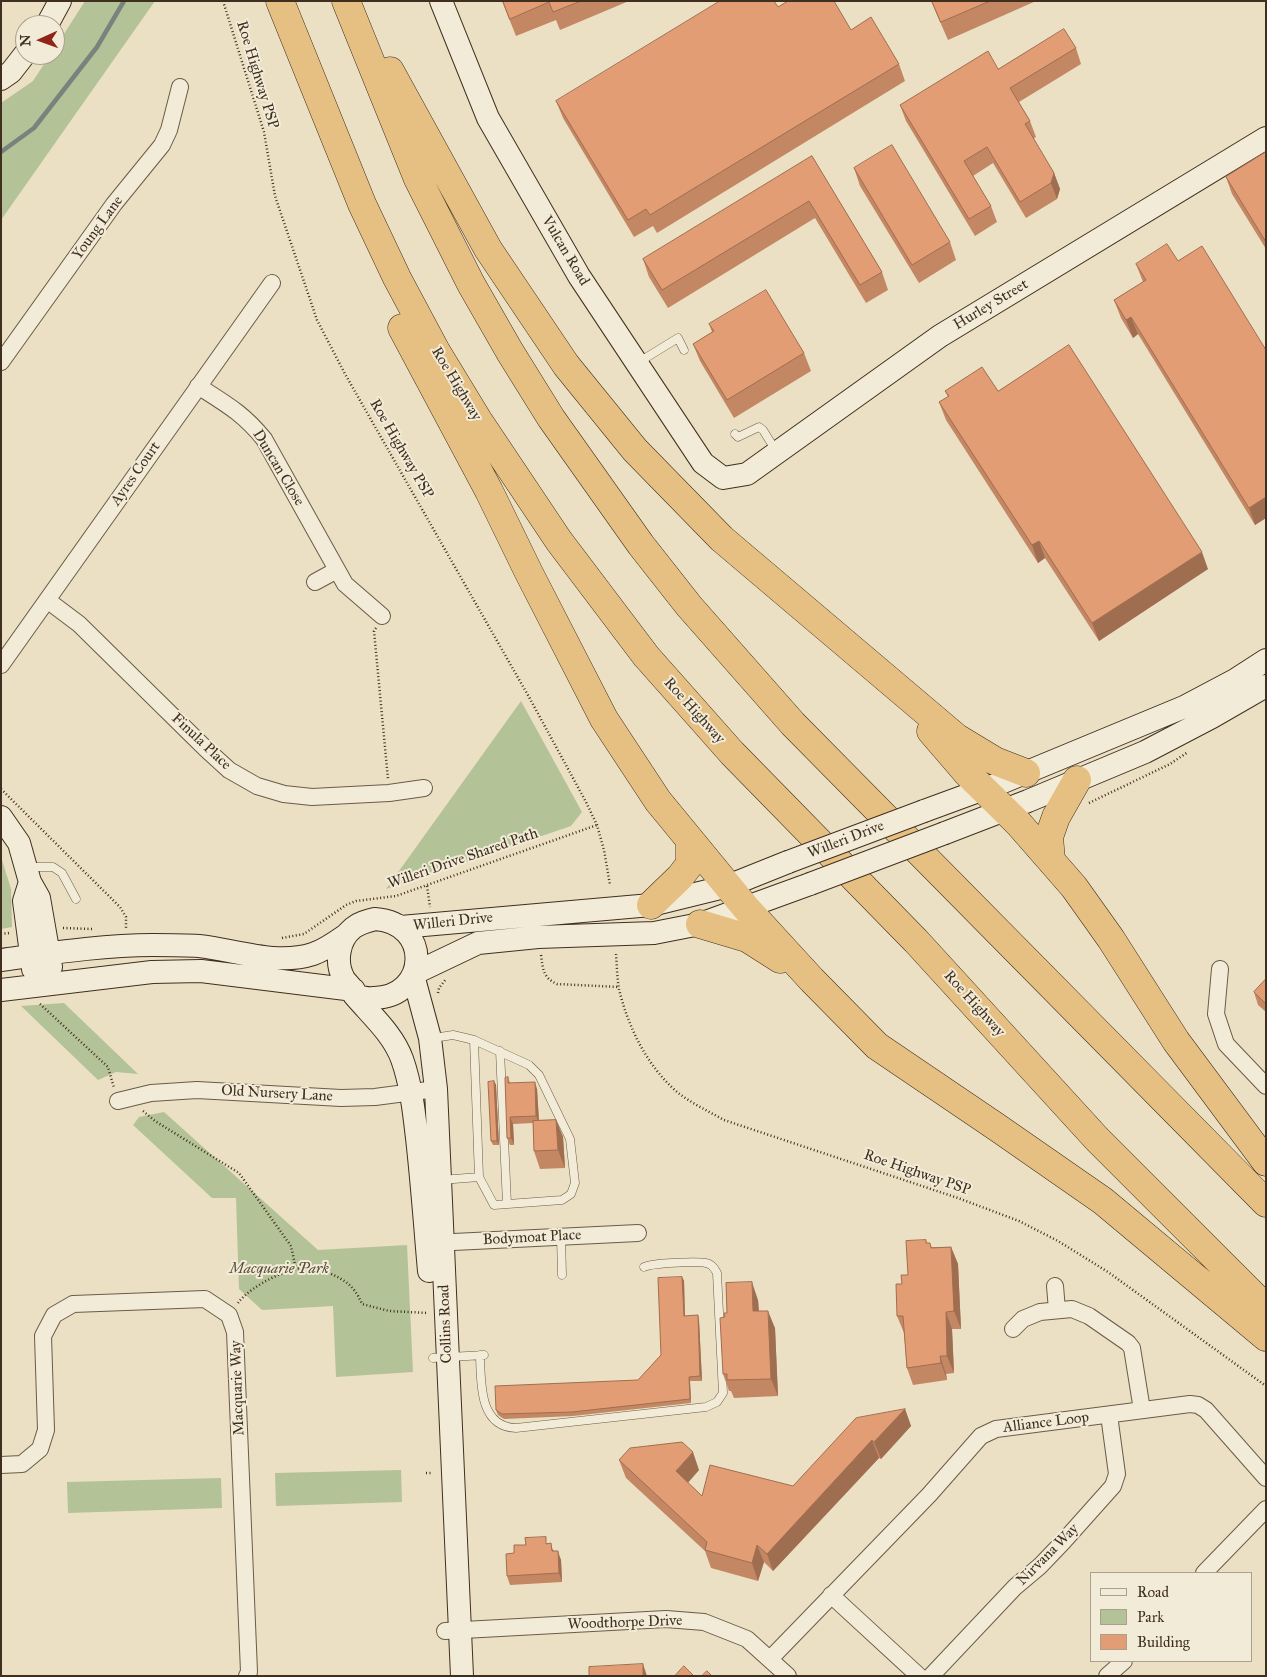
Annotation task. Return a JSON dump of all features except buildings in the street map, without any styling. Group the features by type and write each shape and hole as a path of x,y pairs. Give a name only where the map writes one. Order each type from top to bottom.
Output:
{"highway":[{"name":"Roe Highway","path":"280,1 362,204 397,278 436,351 558,542 646,656 732,753 916,941 1097,1138 1266,1308"},
{"path":"346,1 418,179 471,284 551,418 641,546 689,606 792,724 1266,1203"},
{"path":"353,1 422,131 488,249 566,365 635,450 722,539 957,738 995,761 1026,773"},
{"path":"362,204 385,294 490,490 529,573 604,719 658,801 746,908 812,980 877,1046 1103,1201 1266,1337"},
{"path":"885,676 961,766 1005,810 1074,887 1111,939 1176,1041 1266,1162"},
{"path":"1051,860 1048,837 1056,817 1077,780"},
{"path":"651,905 690,864 690,841"},
{"path":"700,924 747,938 812,980"}],"main road":[{"path":"52,15 60,1"},
{"name":"Vulcan Road","path":"441,1 488,118 579,276 703,463 724,478"},
{"path":"1,79 11,72 16,65"},
{"name":"Hurley Street","path":"724,478 747,474 940,336 1266,138"},
{"name":"Willeri Drive","path":"401,927 651,905 728,886 1026,773 1184,707 1235,680 1266,660"},
{"name":"Willeri Drive","path":"414,974 478,943 538,937 654,933 700,924 1005,810 1145,752 1266,686"},
{"path":"1,817 19,843 28,874 39,898 45,928 40,955"},
{"path":"28,874 24,901 40,955 43,992"},
{"name":"Willeri Drive","path":"1,960 108,947 152,945 199,946 282,958 313,954 346,936 352,928 362,923 385,920 401,927 411,937 416,950 417,964 414,974 406,986 389,996 374,998 354,993 201,971 152,972 43,992 1,990"},
{"path":"346,936 339,956 340,968 345,980 354,993"},
{"name":"Collins Road","path":"414,974 430,1038 436,1089 431,1180 452,1630 447,1676"},
{"name":"Collins Road","path":"354,993 386,1030 402,1058 431,1180"},
{"name":"Collins Road","path":"452,1630 462,1676"}],"street":[{"name":"Young Lane","path":"1,362 114,204 162,145 169,130 180,87"},
{"name":"Ayres Court","path":"1,665 272,284"},
{"name":"Duncan Close","path":"198,386 237,410 264,439 345,584 382,616"},
{"path":"315,582 337,570"},
{"name":"Finula Place","path":"47,600 79,624 229,770 257,786 284,794 312,797 389,793 424,788"},
{"path":"1220,969 1216,1014 1226,1044 1266,1086"},
{"name":"Old Nursery Lane","path":"118,1101 151,1092 174,1090 341,1098 375,1097 436,1089"},
{"name":"Bodymoat Place","path":"434,1243 638,1233"},
{"path":"1055,1286 1057,1310"},
{"path":"1,1465 22,1464 40,1449 46,1430 43,1336 54,1315 74,1304 206,1299 230,1315"},
{"path":"1013,1329 1023,1319 1040,1312 1072,1309 1089,1316 1128,1343 1132,1348 1142,1410"},
{"name":"Macquarie Way","path":"230,1315 235,1332 249,1672 247,1676"},
{"name":"Alliance Loop","path":"770,1659 929,1495 981,1436 996,1429 1190,1404 1198,1405 1206,1410 1266,1478"},
{"name":"Nirvana Way","path":"931,1676 1016,1587 1040,1566 1113,1486 1117,1474 1109,1415"},
{"path":"1205,1572 1266,1509"},
{"path":"831,1595 918,1676"},
{"name":"Woodthorpe Drive","path":"452,1630 666,1618 711,1624 747,1639 788,1676"},
{"path":"1107,1676 1123,1662"}],"lane":[{"path":"637,363 678,338 684,350"},
{"path":"735,434 738,437 742,436 759,427 763,430 777,453"},
{"path":"28,874 53,866 62,873 76,899"},
{"path":"430,1038 453,1035 474,1040 529,1065 539,1075 570,1139 575,1183 571,1194 562,1200 494,1205 480,1177 474,1040"},
{"path":"500,1051 507,1204"},
{"path":"431,1180 480,1177"},
{"path":"561,1237 562,1275"},
{"path":"440,1357 482,1355 483,1398 492,1417 498,1424 507,1428 706,1408 717,1402 723,1393 718,1273 713,1266 705,1262 654,1264 644,1267"}],"path":[{"name":"Roe Highway PSP","path":"223,1 264,132 275,196 317,320 345,374 529,697 597,825 604,850 610,885"},
{"path":"382,616 374,631 389,793"},
{"path":"1,789 120,907 126,917 126,929 120,929"},
{"name":"Willeri Drive Shared Path","path":"278,939 304,934 356,901 396,896 597,825"},
{"path":"45,928 94,929"},
{"path":"1,934 14,933"},
{"path":"541,953 543,967 549,981 557,984 619,987"},
{"name":"Roe Highway PSP","path":"616,954 619,987 626,1011 643,1050 660,1074 677,1092 724,1120 958,1198 1019,1221 1058,1241 1108,1272 1266,1386"},
{"path":"43,992 108,1067 118,1101 139,1108 155,1121 239,1173 291,1246 296,1269"},
{"path":"230,1315 243,1296 266,1280 296,1269 316,1267 344,1279 358,1294 362,1304 389,1311 423,1313"}],"green space":[{"path":"85,1 155,1 1,220 1,103 33,81 43,65 65,65 65,32"},
{"path":"521,701 582,812 571,826 386,889"},
{"path":"1,857 11,889 12,927 1,929"},
{"path":"64,1003 138,1074 116,1072 98,1080 21,1006"},
{"name":"Macquarie Park","path":"164,1112 318,1250 407,1245 413,1372 336,1377 333,1306 262,1310 239,1289 236,1198 212,1198 133,1125 139,1117"},
{"path":"401,1470 402,1502 276,1506 275,1473"},
{"path":"221,1478 222,1508 68,1513 67,1482"}],"waterway":[{"path":"1,152 34,128 97,47 124,1"}]}
